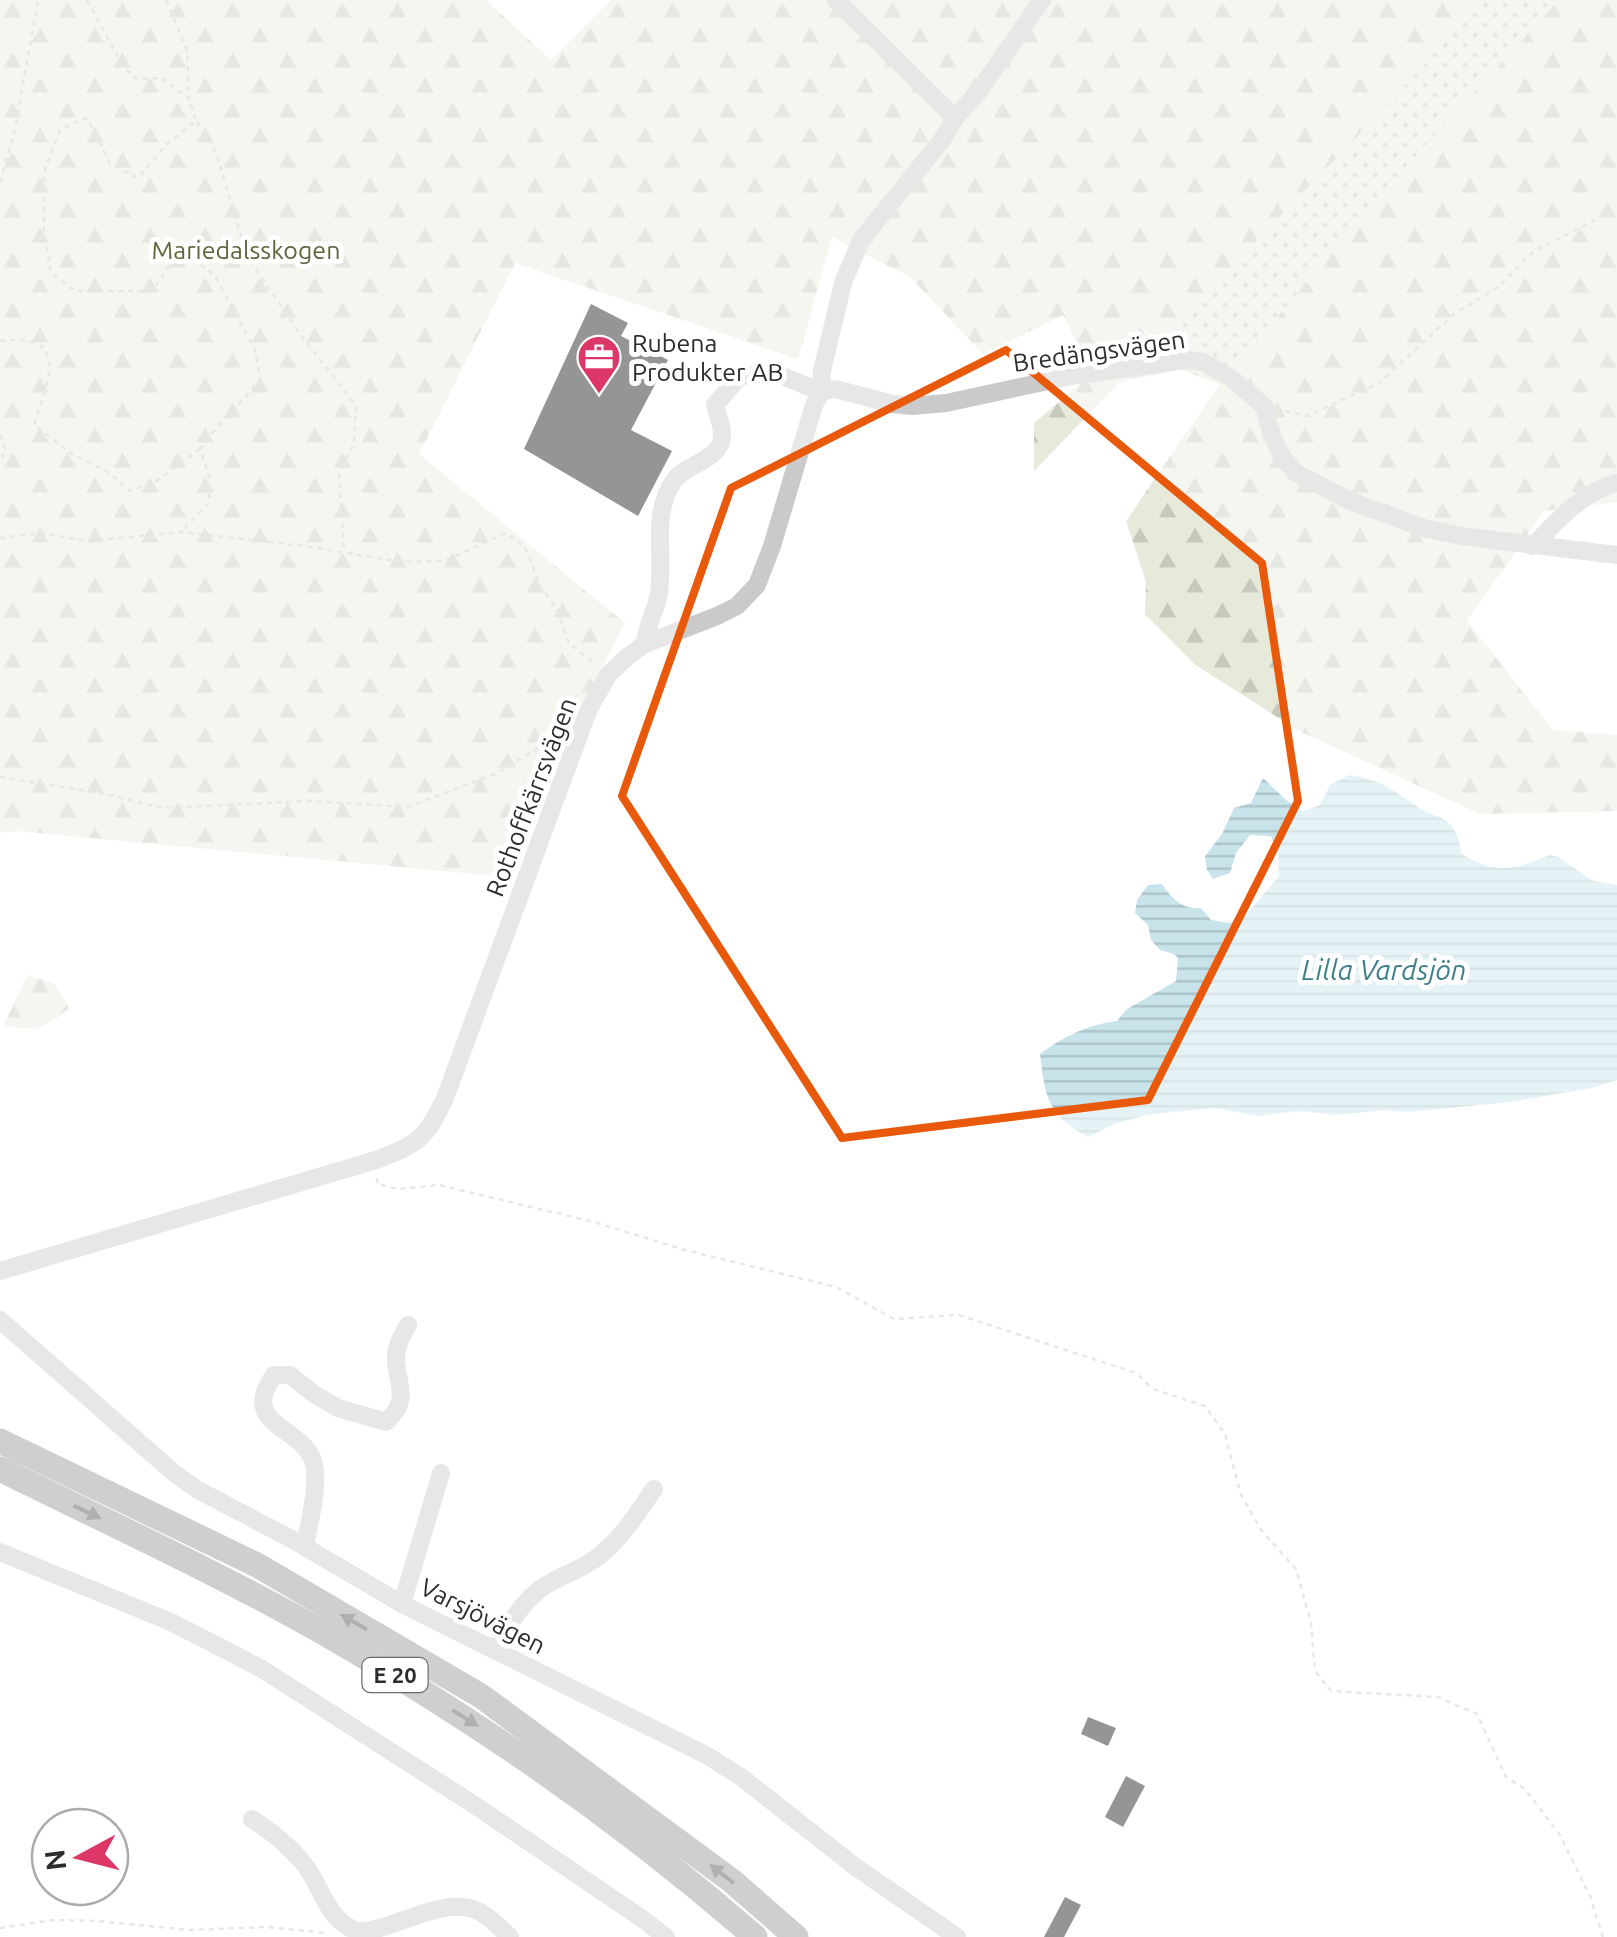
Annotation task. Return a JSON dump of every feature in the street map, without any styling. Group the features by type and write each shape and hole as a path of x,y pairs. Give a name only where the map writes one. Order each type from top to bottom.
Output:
{"highway":[{"name":"E 20","path":"0,1441 257,1565 480,1696 732,1881 796,1937"},
{"name":"E 20","path":"0,1468 219,1576 483,1729 680,1874 754,1937"}],"street":[{"path":"836,0 954,118"},
{"name":"Rothoffkärrsvägen","path":"0,1271 376,1160 414,1144 425,1134 435,1118 588,710 608,675 626,657 645,644 737,606 757,585 820,392 843,284 861,240 979,91 1042,0"},
{"name":"Bredängsvägen","path":"645,644 658,599 664,502 682,472 715,453 723,437 715,405 740,376 775,373 820,392 835,390 894,404 929,404 1071,376 1186,360 1203,362 1231,378 1264,406"},
{"path":"1264,406 1272,436 1296,473 1350,502 1424,528 1461,536 1617,555"},
{"path":"1533,546 1587,496 1617,484"},
{"name":"Varsjövägen","path":"0,1320 198,1490 305,1546 402,1604 708,1756 741,1777 856,1868 957,1937"},
{"path":"305,1546 316,1472 312,1454 273,1423 262,1404 265,1388 274,1375 290,1375 338,1408 386,1422 398,1412 402,1389 396,1360 398,1340 408,1324"},
{"path":"402,1604 441,1473"},
{"path":"495,1650 528,1600 541,1588 604,1553 654,1489"},
{"path":"0,1552 170,1622 262,1670 476,1806 666,1937"},
{"path":"252,1818 287,1844 307,1867 334,1918 352,1930 365,1934 461,1908 480,1912 510,1937"}],"path":[{"path":"0,182 38,0"},
{"path":"87,0 123,66 136,79 160,78 189,98"},
{"path":"166,0 187,50 189,98 196,121 216,152 247,256 356,406 354,443 340,475 344,553"},
{"path":"0,341 18,338 36,342 48,353 50,370 34,425 72,454 108,472 130,492 156,481 200,448 248,395 260,380 255,350 215,276 181,249 152,291 75,290 51,272 44,231 44,172 60,130 84,118 95,131 110,164 138,178 167,144 196,121"},
{"path":"1264,406 1307,416 1378,383 1454,314 1497,288 1534,250 1617,209"},
{"path":"0,435 5,444 0,460"},
{"path":"181,532 209,502 209,476 200,448"},
{"path":"0,538 41,533 88,541 181,532 402,562 444,560 506,533 525,547 569,643 608,675"},
{"path":"0,777 105,794 162,808 309,801 408,808 494,774 562,734"},
{"path":"376,1160 377,1184 399,1189 439,1185 594,1222 789,1278 836,1287 894,1319 960,1315 1136,1374 1153,1389 1206,1406 1225,1434 1242,1495 1261,1530 1296,1570 1311,1623 1316,1671 1331,1691 1437,1697 1477,1714 1506,1778 1524,1789 1560,1835 1590,1896 1603,1937"},
{"path":"0,1928 53,1920 189,1930 267,1927 340,1934 352,1930"}],"highlighted area":[{"path":"1006,350 1262,563 1298,801 1148,1100 842,1138 622,796 731,488"}],"green space":[{"name":"Mariedalsskogen","path":"0,0 486,0 551,60 611,0 1482,0 1374,119 1034,471 1034,423 1093,373 1063,315 983,354 910,277 832,237 798,359 515,263 419,454 625,623 565,740 507,877 16,831 0,833"},
{"path":"1482,0 1559,0 1411,161 1219,385 1181,369 1120,382 1374,119"},
{"path":"1559,0 1617,0 1617,502 1544,511 1467,621 1553,730 1617,735 1617,811 1480,814 1299,731 1194,664 1145,614 1146,582 1126,521 1219,385 1411,161"},
{"path":"27,975 55,984 69,1008 39,1027 4,1025"}],"water":[{"name":"Lilla Vardsjön","path":"1349,775 1380,783 1447,821 1453,827 1461,853 1483,865 1515,867 1549,855 1593,881 1617,885 1617,1080 1510,1102 1408,1112 1384,1110 1338,1115 1298,1111 1258,1116 1215,1108 1172,1112 1114,1124 1088,1137 1064,1121 1047,1094 1040,1054 1076,1032 1117,1021 1127,1009 1176,981 1178,958 1160,950 1151,940 1148,925 1135,913 1137,900 1148,885 1162,884 1178,902 1201,908 1211,920 1242,920 1279,876 1278,852 1271,836 1250,835 1236,853 1230,873 1213,879 1205,856 1222,834 1234,808 1251,803 1263,778 1303,811 1320,805 1330,785"}],"building":[{"name":"Rubena Produkter AB","path":"591,304 628,323 621,336 668,360 631,430 672,451 638,516 524,449"},
{"path":"1088,1717 1116,1728 1108,1746 1081,1734"},
{"path":"1126,1776 1145,1786 1123,1827 1105,1817"},
{"path":"1065,1897 1081,1905 1064,1937 1044,1937"}],"place":[{"name":"Rubena Produkter AB","path":"599,395"}]}
